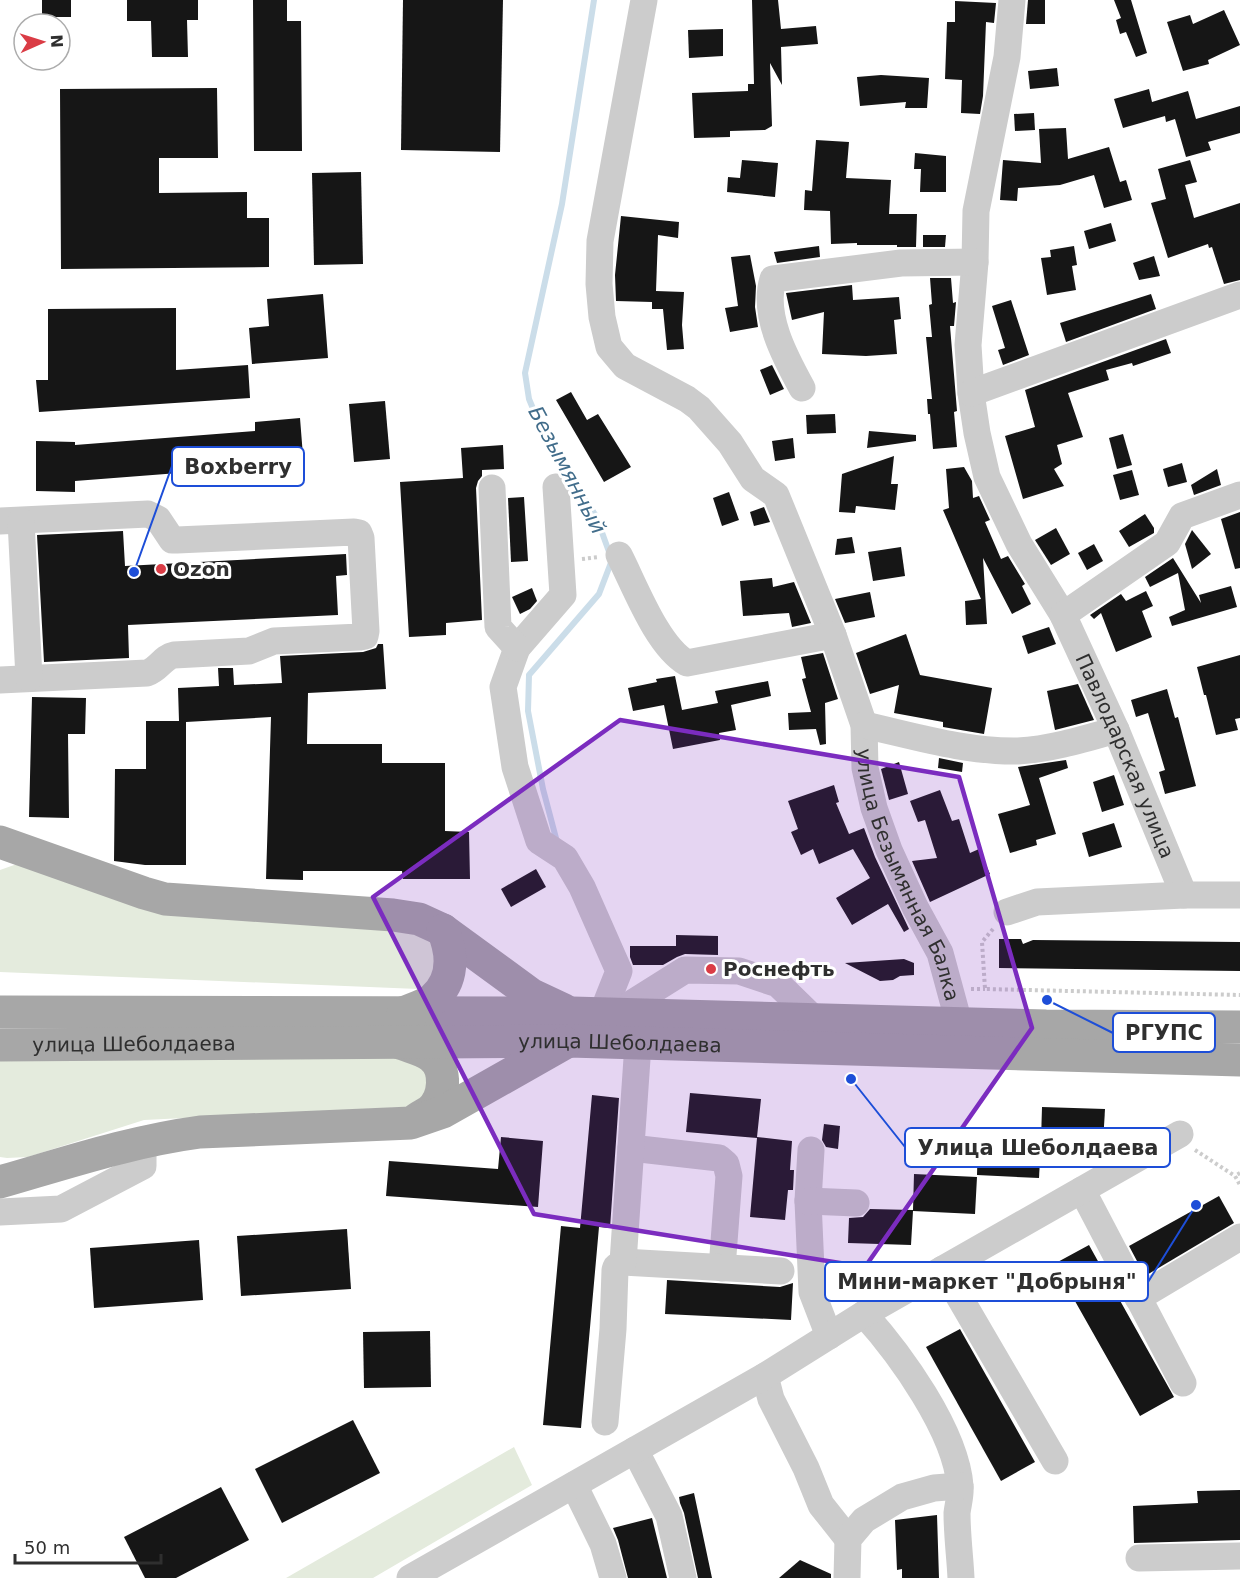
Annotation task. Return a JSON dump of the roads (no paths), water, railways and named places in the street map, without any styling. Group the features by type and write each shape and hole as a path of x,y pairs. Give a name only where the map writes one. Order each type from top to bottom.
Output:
{"main road":[{"path":"0,842 165,899 393,915 419,919 443,930 532,995 589,1020"},
{"path":"411,1123 431,1110 440,1097 443,1081 441,1069 434,1058 398,1029 444,987 451,966 450,946 443,930"},
{"name":"улица Шеболдаева","path":"0,1012 398,1029"},
{"name":"улица Шеболдаева","path":"0,1045 589,1020 814,1019 1240,1027"},
{"path":"0,1182 143,1140 200,1131 411,1123 442,1112 589,1020"},
{"name":"улица Шеболдаева","path":"589,1020 638,1044 1240,1060"}],"street":[{"name":"улица Безымянная Балка","path":"644,0 600,241 599,284 602,317 609,347 625,366 687,399 699,408 730,443 753,479 776,495 833,635 864,725 865,768 874,808 893,859 915,907 940,952 959,1023"},
{"name":"Павлодарская улица","path":"1012,0 1007,57 976,211 975,262 968,345 971,393 987,477 1019,544 1063,615 1116,730 1184,895"},
{"path":"802,388 775,330 770,291 773,279 901,263 975,262"},
{"path":"971,393 1240,295"},
{"path":"556,487 563,595 517,648 503,687 515,767 539,841 565,858 582,887 619,971 589,1020"},
{"path":"492,488 498,627 517,648"},
{"path":"1063,615 1167,543 1182,516 1240,495"},
{"path":"0,680 147,672 157,668 169,656 174,655 249,651 274,641 365,636 359,533 172,540 158,519 148,514 11,521 29,678"},
{"path":"620,555 657,631 676,657 687,663 833,635"},
{"name":"улица Безымянная Балка","path":"864,725 972,747 1016,751 1048,748 1116,730"},
{"path":"1007,912 1037,902 1184,895 1240,895"},
{"path":"589,1020 685,970 739,970 778,984 814,1019"},
{"path":"623,1262 638,1044"},
{"path":"0,1212 61,1209 143,1166 143,1140"},
{"path":"425,1574 574,1485 765,1376 864,1314 1082,1190 1184,1140"},
{"path":"631,1148 719,1158 726,1164 729,1176 722,1268"},
{"path":"811,1150 808,1201 812,1292 829,1336"},
{"path":"1082,1190 1183,1383"},
{"path":"808,1201 856,1203"},
{"path":"1138,1298 1240,1238"},
{"path":"605,1422 616,1267 623,1262 781,1271"},
{"path":"943,1269 1055,1461"},
{"path":"864,1314 888,1341 941,1424 954,1458 960,1486 957,1514 961,1578"},
{"path":"765,1376 771,1399 806,1468 821,1505 848,1539"},
{"path":"635,1450 669,1516 683,1578"},
{"path":"574,1485 603,1544 613,1578"},
{"path":"847,1578 848,1539 864,1520 902,1497 934,1488 960,1486"},
{"path":"1139,1558 1240,1556"}],"waterway":[{"name":"Безымянный","path":"557,842 543,789 528,711 529,675 599,594 612,560 596,516 547,442 529,399 525,373 562,204 594,0"}],"place":[{"name":"Ozon","path":"161,569"},
{"name":"Boxberry","path":"134,572"},
{"name":"Роснефть","path":"711,969"},
{"name":"РГУПС","path":"1047,1000"},
{"name":"Улица Шеболдаева","path":"851,1079"},
{"name":"Мини-маркет \"Добрыня\"","path":"1196,1205"}]}
